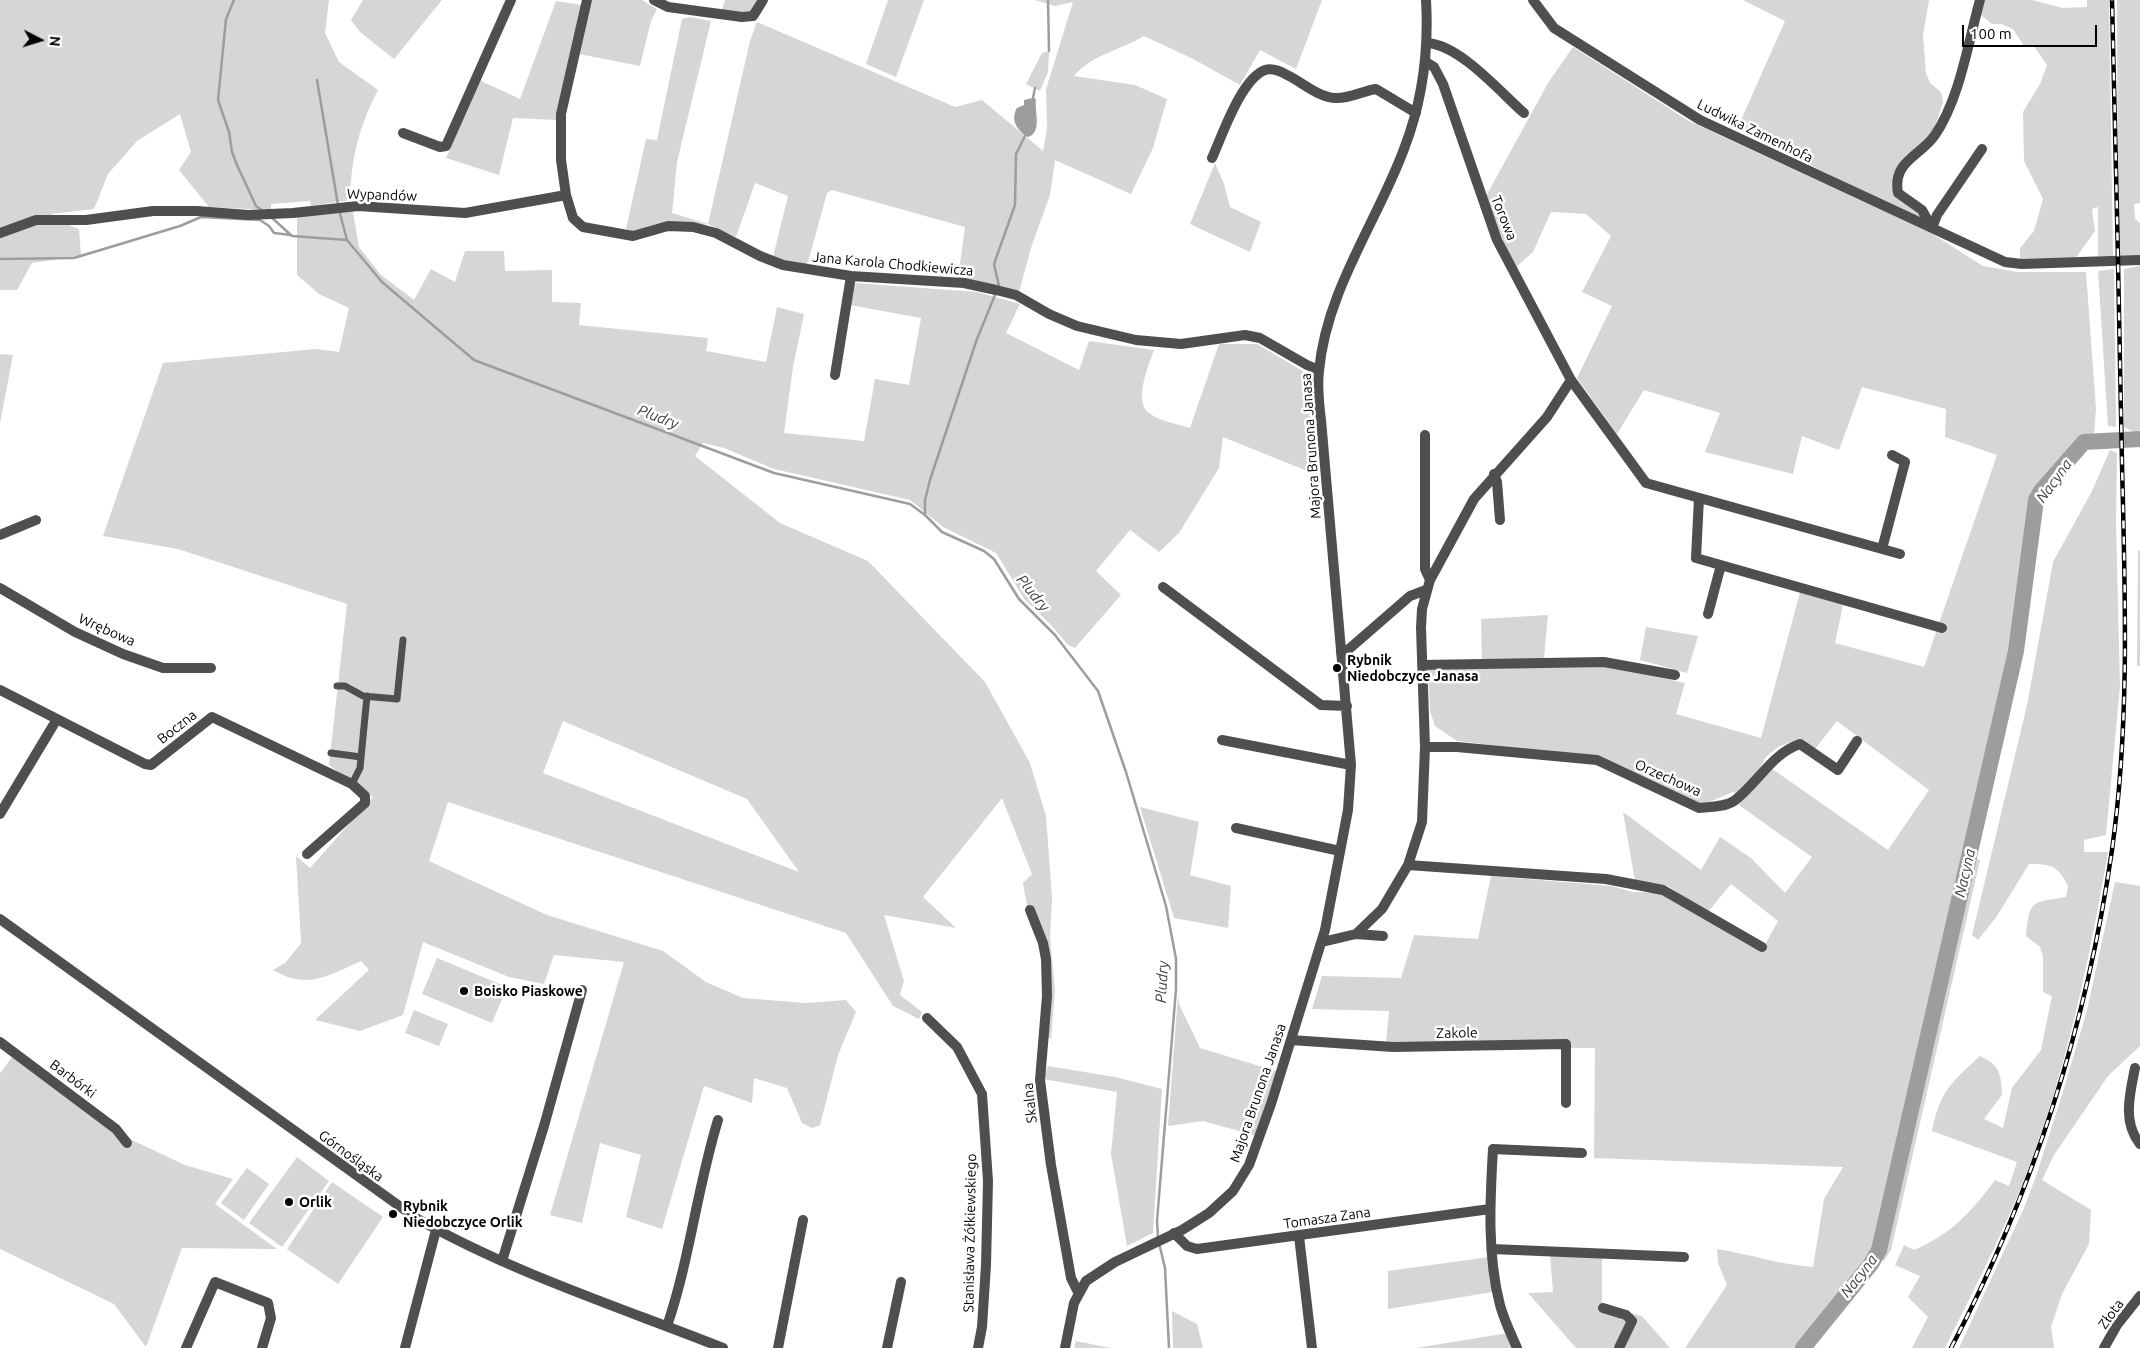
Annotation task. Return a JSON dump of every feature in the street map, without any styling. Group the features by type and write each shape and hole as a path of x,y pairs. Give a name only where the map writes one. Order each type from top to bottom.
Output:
{"street":[{"path":"403,133 440,147 446,146 511,0"},
{"path":"566,195 561,160 560,114 587,0"},
{"path":"654,0 668,8 742,17 754,16 763,0"},
{"name":"Majora Brunona Janasa","path":"1078,1292 1093,1275 1171,1235 1216,1208 1244,1176 1259,1142 1322,942 1349,800 1352,765 1320,420 1319,370 1324,341 1338,296 1402,156 1416,113 1428,44 1426,0"},
{"name":"Ludwika Zamenhofa","path":"1533,0 1554,28 1700,120 1801,169 2004,262 2012,264 2140,260"},
{"path":"1932,228 1922,210 1898,193 1898,174 1909,159 1934,137 1949,110 1980,0"},
{"path":"1428,44 1437,45 1457,54 1524,113"},
{"name":"Torowa","path":"1426,62 1434,67 1443,84 1497,240 1571,380"},
{"path":"1212,158 1243,94 1255,78 1266,70 1275,70 1287,74 1330,98 1344,97 1376,89 1416,113"},
{"path":"1932,228 1937,215 1982,149"},
{"name":"Wypandów","path":"0,233 36,220 86,220 153,211 197,211 248,215 293,213 358,206 465,213 566,195"},
{"name":"Jana Karola Chodkiewicza","path":"566,195 573,218 584,227 633,236 668,226 693,227 716,233 760,256 783,265 851,276 964,283 1016,295 1049,314 1077,326 1136,340 1181,344 1245,335 1260,338 1312,368 1319,370"},
{"path":"835,375 851,276"},
{"path":"1356,934 1382,909 1408,865 1422,822 1424,746 1421,618 1428,585 1474,499 1494,474 1547,417 1571,380 1646,483 1900,554"},
{"path":"1425,434 1426,569 1428,585"},
{"path":"1882,549 1905,462 1892,455"},
{"path":"1494,474 1497,482 1500,520"},
{"path":"1699,498 1696,558 1942,628"},
{"path":"0,535 36,520"},
{"path":"1708,614 1721,565"},
{"path":"1341,652 1356,644 1410,596 1428,585"},
{"path":"1163,586 1321,705 1347,706"},
{"name":"Wrębowa","path":"0,588 75,632 123,654 163,668 212,668"},
{"path":"338,686 345,686 367,696 397,699 403,640"},
{"path":"1422,665 1604,662 1675,675"},
{"path":"0,690 57,719 0,814"},
{"path":"307,854 365,803 365,796 352,784 360,768 367,696"},
{"name":"Boczna","path":"57,719 139,761 151,765 212,717 352,784"},
{"path":"1222,740 1352,765"},
{"name":"Orzechowa","path":"1424,746 1457,747 1597,760 1700,808 1717,807 1733,801 1786,749 1800,744 1838,770 1857,741"},
{"path":"331,753 361,757"},
{"path":"1236,828 1340,851"},
{"path":"1408,865 1606,879 1663,890 1762,947"},
{"name":"Skalna","path":"1030,910 1043,943 1047,975 1040,1080 1051,1165 1071,1278 1078,1292"},
{"name":"Górnośląska","path":"0,919 365,1184 436,1230 502,1261 723,1348"},
{"path":"1322,942 1356,934 1383,936"},
{"path":"502,1261 544,1126 582,990"},
{"name":"Stanisława Żółkiewskiego","path":"927,1018 957,1047 982,1094 988,1181 986,1265 982,1327 978,1348"},
{"name":"Zakole","path":"1291,1040 1393,1047 1566,1044 1566,1103"},
{"name":"Barbórki","path":"0,1042 116,1129 127,1143"},
{"path":"2135,1068 2128,1101 2140,1144"},
{"path":"667,1326 680,1281 708,1152 718,1120"},
{"path":"1517,1348 1500,1308 1496,1288 1490,1210 1492,1149 1582,1152"},
{"name":"Tomasza Zana","path":"1171,1235 1187,1246 1197,1249 1490,1210"},
{"path":"778,1348 803,1220"},
{"path":"405,1348 436,1230"},
{"path":"1299,1236 1312,1348"},
{"path":"1492,1249 1684,1256"},
{"path":"186,1348 215,1282 268,1303 271,1318 262,1348"},
{"path":"887,1348 901,1282"},
{"path":"1065,1348 1078,1292"},
{"name":"Złota","path":"2104,1348 2117,1325 2140,1296"},
{"path":"1603,1308 1626,1315 1632,1320 1619,1348"}],"shaded area":[{"path":"0,0 329,0 325,33 339,62 378,90 371,103 357,143 352,171 350,200 311,206 310,201 271,204 271,210 209,207 179,170 191,152 180,114 137,141 108,174 94,209 52,214 50,218 0,229"},
{"path":"363,0 442,0 394,59 360,32 351,20"},
{"path":"592,0 642,0 657,9 651,21 640,66 579,54"},
{"path":"725,0 759,0 751,12 721,13"},
{"path":"888,0 924,0 896,77 866,64"},
{"path":"1035,0 1322,0 1296,69 1260,50 1240,85 1193,59 1144,36 1098,58 1081,69 1074,76 1135,85 1167,99 1153,148 1131,194 1055,160 1050,195 1032,245 1019,292 958,279 965,227 832,190 827,193 808,262 804,267 773,257 788,196 755,183 736,237 708,224 750,41 757,22 955,107 982,100 1043,151 1047,128 1046,89 1073,2 1055,6"},
{"path":"1743,0 1929,0 1923,35 1926,74 1931,84 1941,92 1943,102 1932,136 1896,170 1892,187 1923,217 1916,217 1737,129 1785,21"},
{"path":"1985,0 2032,0 2063,8 2087,7 2087,0 2109,0 2113,257 2098,256 2098,207 2092,209 2095,231 2075,259 2020,261 2020,248 2034,231 2043,199 2024,161 2023,112 2040,84 2047,65 2033,45 2024,46 2013,29 2001,24 1992,24 1981,15"},
{"path":"2117,0 2140,0 2140,203 2134,204 2135,219 2140,223 2140,257 2118,256"},
{"path":"556,1 582,5 557,120 513,118 499,175 446,158 479,80 520,99"},
{"path":"690,17 711,21 677,162 672,213 708,224 635,233 626,229 646,139 657,140 682,19"},
{"path":"1573,47 1689,121 1931,233 1983,266 2018,272 2086,272 2096,409 2094,435 2079,439 2065,452 2045,480 2031,506 2013,648 1877,1247 1858,1275 1798,1348 1685,1348 1727,1285 1718,1263 1717,1249 1813,1267 1824,1199 1843,1167 1594,1158 1595,1048 1569,1048 1570,1040 1386,1043 1389,1011 1312,1009 1322,976 1401,978 1414,935 1478,939 1491,876 1611,886 1633,892 1663,893 1762,950 1778,921 1731,884 1707,913 1668,886 1635,881 1623,812 1701,870 1720,837 1751,858 1785,893 1812,857 1736,803 1771,768 1888,850 1929,790 1837,721 1815,749 1793,741 1778,747 1766,757 1755,776 1736,793 1733,792 1709,802 1698,804 1599,758 1457,741 1435,726 1430,711 1428,670 1607,666 1685,683 1676,714 1761,738 1800,592 1843,605 1835,643 1924,667 1997,455 1945,437 1946,409 1862,387 1839,450 1802,436 1793,474 1705,452 1720,413 1644,390 1617,434 1577,378 1612,306 1582,292 1611,236 1586,214 1551,212 1533,252 1515,268 1485,198 1548,83"},
{"path":"1049,51 1048,72 1040,91 1026,84 1042,53"},
{"path":"1036,99 1037,126 1033,134 1028,137 1018,128 1014,116 1017,108 1024,105 1024,100"},
{"path":"1215,163 1224,184 1230,207 1261,222 1250,252 1190,224"},
{"path":"346,210 353,212 359,247 380,274 414,300 431,269 455,282 465,251 504,251 505,271 552,270 552,302 581,303 579,325 708,338 706,351 766,362 777,307 804,314 793,367 784,433 864,441 875,379 909,385 921,318 850,305 855,283 977,292 1020,304 1006,333 1079,370 1089,341 1154,350 1142,392 1144,408 1158,418 1190,428 1219,344 1257,344 1306,373 1317,475 1223,437 1219,468 1179,533 1159,552 1130,530 1096,571 1121,595 1075,648 1068,645 1025,600 996,553 943,527 910,500 774,469 724,448 703,443 695,456 780,523 868,561 985,682 1030,763 1046,816 1052,897 1050,938 1055,990 1051,1038 1047,1039 1044,941 1032,905 1027,906 1023,883 1032,874 1002,798 923,897 956,928 884,915 904,981 900,995 922,1012 919,1019 893,1006 846,933 448,802 429,861 547,915 663,951 706,982 743,998 806,1003 846,1000 856,1012 838,1055 820,1125 812,1128 802,1123 787,1088 754,1078 752,1103 704,1086 662,1229 626,1217 641,1155 600,1143 582,1223 550,1215 624,962 554,955 544,984 509,977 423,942 403,1015 360,1031 315,1020 369,970 361,961 328,976 307,980 285,976 273,970 285,963 303,941 301,943 296,856 310,868 373,797 329,765 347,604 178,549 103,536 163,363 316,349 339,352 349,308 319,294 297,275 297,216","holes":["563,721 747,799 799,872 543,773"]},
{"path":"35,223 63,223 79,229 81,256 32,263 17,290 0,290 0,237"},
{"path":"2140,266 2140,430 2135,432 2124,427 2124,269"},
{"path":"2114,269 2116,427 2108,426 2098,271"},
{"path":"0,354 13,355 0,423"},
{"path":"2110,450 2117,453 2116,523 2120,686 2106,835 2084,840 2084,852 2108,852 2094,931 2077,1009 2056,1086 2031,1162 2022,1186 1979,1279 1945,1348 1912,1348 1928,1317 1908,1297 1920,1276 1895,1265 1904,1245 1914,1250 1939,1237 1969,1212 1995,1180 2009,1186 2017,1162 1932,1131 1939,1106 1948,1089 1961,1073 1980,1056 1992,1063 1998,1071 2002,1088 2002,1095 1984,1119 2003,1128 2012,1088 2041,1050 2052,996 2043,992 2043,956 2040,947 2026,936 2027,924 2034,905 2046,900 2066,897 2068,886 2061,874 2049,866 2029,864 1997,916 1978,940 1972,935 2027,705 2053,562 2092,491"},
{"path":"2138,551 2140,551 2140,666 2137,666"},
{"path":"1548,615 1544,658 1482,662 1481,619"},
{"path":"1646,627 1698,636 1687,673 1640,660"},
{"path":"1140,807 1199,822 1190,875 1231,886 1228,928 1174,918"},
{"path":"1972,858 1980,860 1891,1250 1884,1261 1878,1259 1882,1251"},
{"path":"2115,882 2140,886 2140,1046 2108,1076 2054,1155 2042,1180 2091,1210 2089,1244 2062,1294 2051,1327 2054,1348 1959,1348 2024,1208 2036,1176 2087,1010"},
{"name":"Boisko Piaskowe","path":"437,958 507,987 492,1023 422,994"},
{"path":"1178,995 1179,1004 1200,1048 1279,1072 1257,1136 1203,1121 1168,1126"},
{"path":"414,1010 448,1024 439,1046 405,1033"},
{"path":"13,1056 132,1140 185,1165 233,1179 215,1204 277,1249 182,1248 146,1347 114,1304 0,1249 0,1073"},
{"path":"1048,1066 1115,1077 1162,1089 1153,1233 1127,1246 1111,1154 1117,1092 1043,1079"},
{"name":"Orlik","path":"297,1157 329,1181 282,1247 249,1223"},
{"name":"Orlik","path":"247,1168 269,1184 244,1220 221,1203"},
{"path":"332,1182 383,1217 338,1284 287,1249"},
{"path":"1550,1255 1602,1257 1602,1305 1642,1316 1670,1348 1576,1348 1528,1293 1553,1292"},
{"path":"1489,1257 1493,1292 1388,1309 1388,1271"},
{"path":"1172,1311 1197,1324 1203,1348 1173,1348"},
{"path":"1508,1333 1514,1348 1416,1348"},
{"path":"1076,1341 1111,1348 1074,1348"}],"waterway":[{"path":"234,0 226,19 218,100 229,132 232,152 237,165 256,206 263,211"},
{"path":"1048,0 1049,51"},
{"path":"317,80 338,205"},
{"path":"1033,98 1035,88"},
{"path":"999,286 994,264 1015,205 1016,154 1025,136"},
{"name":"Pludry","path":"339,210 347,240 382,282 474,360 774,473 910,504 925,515 942,532 984,551 994,559 1019,599 1055,635 1098,691 1126,772 1166,906 1176,959 1176,989 1157,1221 1158,1237"},
{"path":"0,259 74,258 180,226 201,217 260,220 269,226 274,233 291,235"},
{"path":"271,217 292,236 347,240"},
{"path":"925,514 925,500 930,480 977,339 995,295"},
{"name":"Nacyna","path":"1803,1348 1871,1264 1879,1250 2016,651 2036,500 2041,491 2084,442 2140,439"},
{"name":"Pludry","path":"1159,1243 1165,1268 1169,1348"}],"railway":[{"path":"1951,1348 2007,1229 2053,1106 2072,1043 2088,979 2101,915 2118,802 2124,705 2125,608 2112,0"}],"place":[{"name":"Rybnik Niedobczyce Janasa","path":"1337,668"},
{"name":"Boisko Piaskowe","path":"464,991"},
{"name":"Orlik","path":"289,1202"},
{"name":"Rybnik Niedobczyce Orlik","path":"393,1214"}]}
